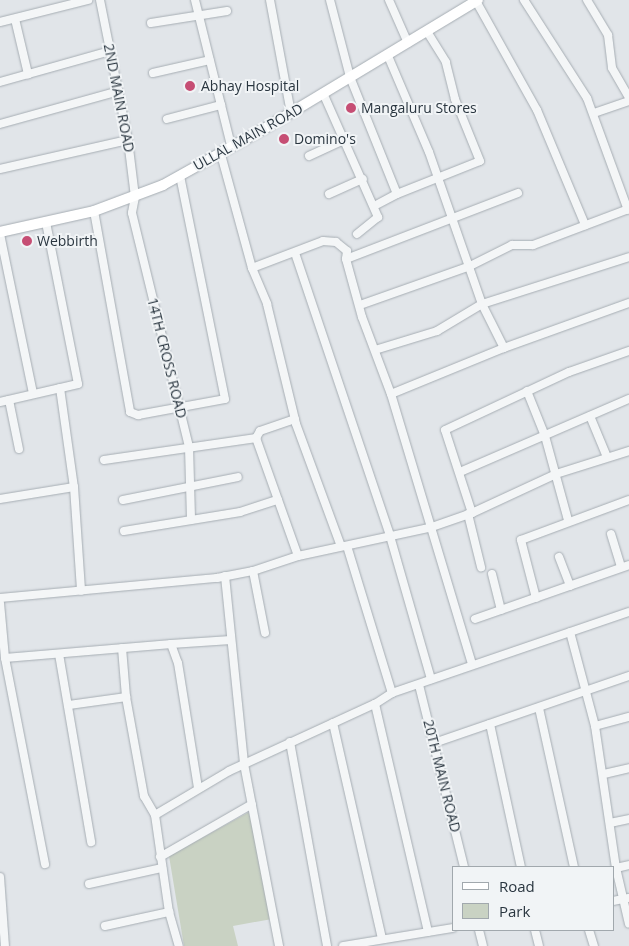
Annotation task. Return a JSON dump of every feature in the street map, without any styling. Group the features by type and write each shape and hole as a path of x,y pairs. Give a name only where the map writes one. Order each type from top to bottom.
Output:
{"main road":[{"name":"ULLAL MAIN ROAD","path":"0,233 94,211 135,197 180,175 291,113 477,1"}],"street":[{"path":"0,22 88,0"},
{"name":"2ND MAIN ROAD","path":"100,0 128,140 135,197"},
{"path":"195,0 231,146"},
{"path":"270,0 291,113"},
{"path":"330,0 350,77 397,194"},
{"path":"389,0 408,43"},
{"path":"360,305 470,266 512,245 533,245 628,209 588,98 524,0"},
{"path":"587,0 608,35 612,68 629,99 594,113"},
{"path":"477,1 537,110 586,225"},
{"path":"151,23 227,11"},
{"path":"15,19 28,74"},
{"path":"378,204 397,194 480,161 455,98 446,62 427,31"},
{"path":"0,82 110,51"},
{"path":"388,56 437,178 482,304 504,348"},
{"path":"153,73 210,60"},
{"path":"0,124 119,92"},
{"path":"324,93 346,139 378,219 357,234"},
{"path":"166,119 221,105"},
{"path":"309,156 346,139"},
{"path":"0,170 128,140"},
{"path":"220,151 252,268 267,304 295,419 341,546 347,546"},
{"path":"94,211 130,412 138,415 225,399 180,175"},
{"path":"330,194 363,179"},
{"path":"346,259 518,194"},
{"name":"14TH CROSS ROAD","path":"135,197 132,213 189,447 192,487 191,520"},
{"path":"0,402 78,384 46,222"},
{"path":"0,233 33,394"},
{"path":"252,268 324,241 336,242 347,252 346,259 391,394 429,528 472,664"},
{"path":"295,253 390,536 431,679"},
{"path":"375,350 437,331 482,304 628,260"},
{"path":"391,394 504,348 629,303"},
{"path":"482,567 460,472 445,430 527,391 629,352"},
{"path":"60,388 74,487 81,591"},
{"path":"527,391 544,436 568,520"},
{"path":"460,472 629,399"},
{"path":"9,400 18,449"},
{"path":"590,416 607,458"},
{"path":"295,419 260,431 256,438 298,556"},
{"path":"104,460 256,438"},
{"path":"0,598 225,576 253,571 298,556 429,528 470,513 556,474 629,451"},
{"path":"123,500 238,478"},
{"path":"0,499 74,487"},
{"path":"124,531 191,520 278,500"},
{"path":"536,598 521,540 568,520 629,500"},
{"path":"475,619 625,566 611,534"},
{"path":"347,546 392,693"},
{"path":"559,557 570,586"},
{"path":"253,571 265,633"},
{"path":"492,574 501,610"},
{"path":"225,576 244,764 279,946"},
{"path":"0,603 4,658 45,864"},
{"path":"155,815 198,788 244,764 375,704 392,693 419,685 472,664 629,612"},
{"path":"570,632 595,726 604,774 616,868 626,899 629,924"},
{"path":"4,658 232,640"},
{"path":"171,644 178,663 198,788"},
{"path":"122,648 126,697 144,796 155,815 169,912 179,946"},
{"path":"59,654 91,842"},
{"path":"434,743 629,676"},
{"name":"20TH MAIN ROAD","path":"419,685 464,866"},
{"path":"69,705 126,697"},
{"path":"375,704 428,932"},
{"path":"539,708 574,866"},
{"path":"595,726 629,717"},
{"path":"333,723 382,939"},
{"path":"490,724 521,866"},
{"path":"290,742 327,946"},
{"path":"604,774 629,768"},
{"path":"160,857 252,804"},
{"path":"610,823 629,819"},
{"path":"616,868 629,865"},
{"path":"89,884 162,868"},
{"path":"0,878 4,900 1,921 5,946"},
{"path":"105,926 169,912"},
{"path":"343,946 452,928"},
{"path":"479,931 483,946"},
{"path":"535,931 539,946"},
{"path":"589,931 594,946"}],"green space":[{"path":"249,812 272,919 233,926 238,946 184,946 169,856"}],"place":[{"name":"Abhay Hospital","path":"190,86"},
{"name":"Mangaluru Stores","path":"351,108"},
{"name":"Domino's","path":"284,139"},
{"name":"Webbirth","path":"27,241"}]}
